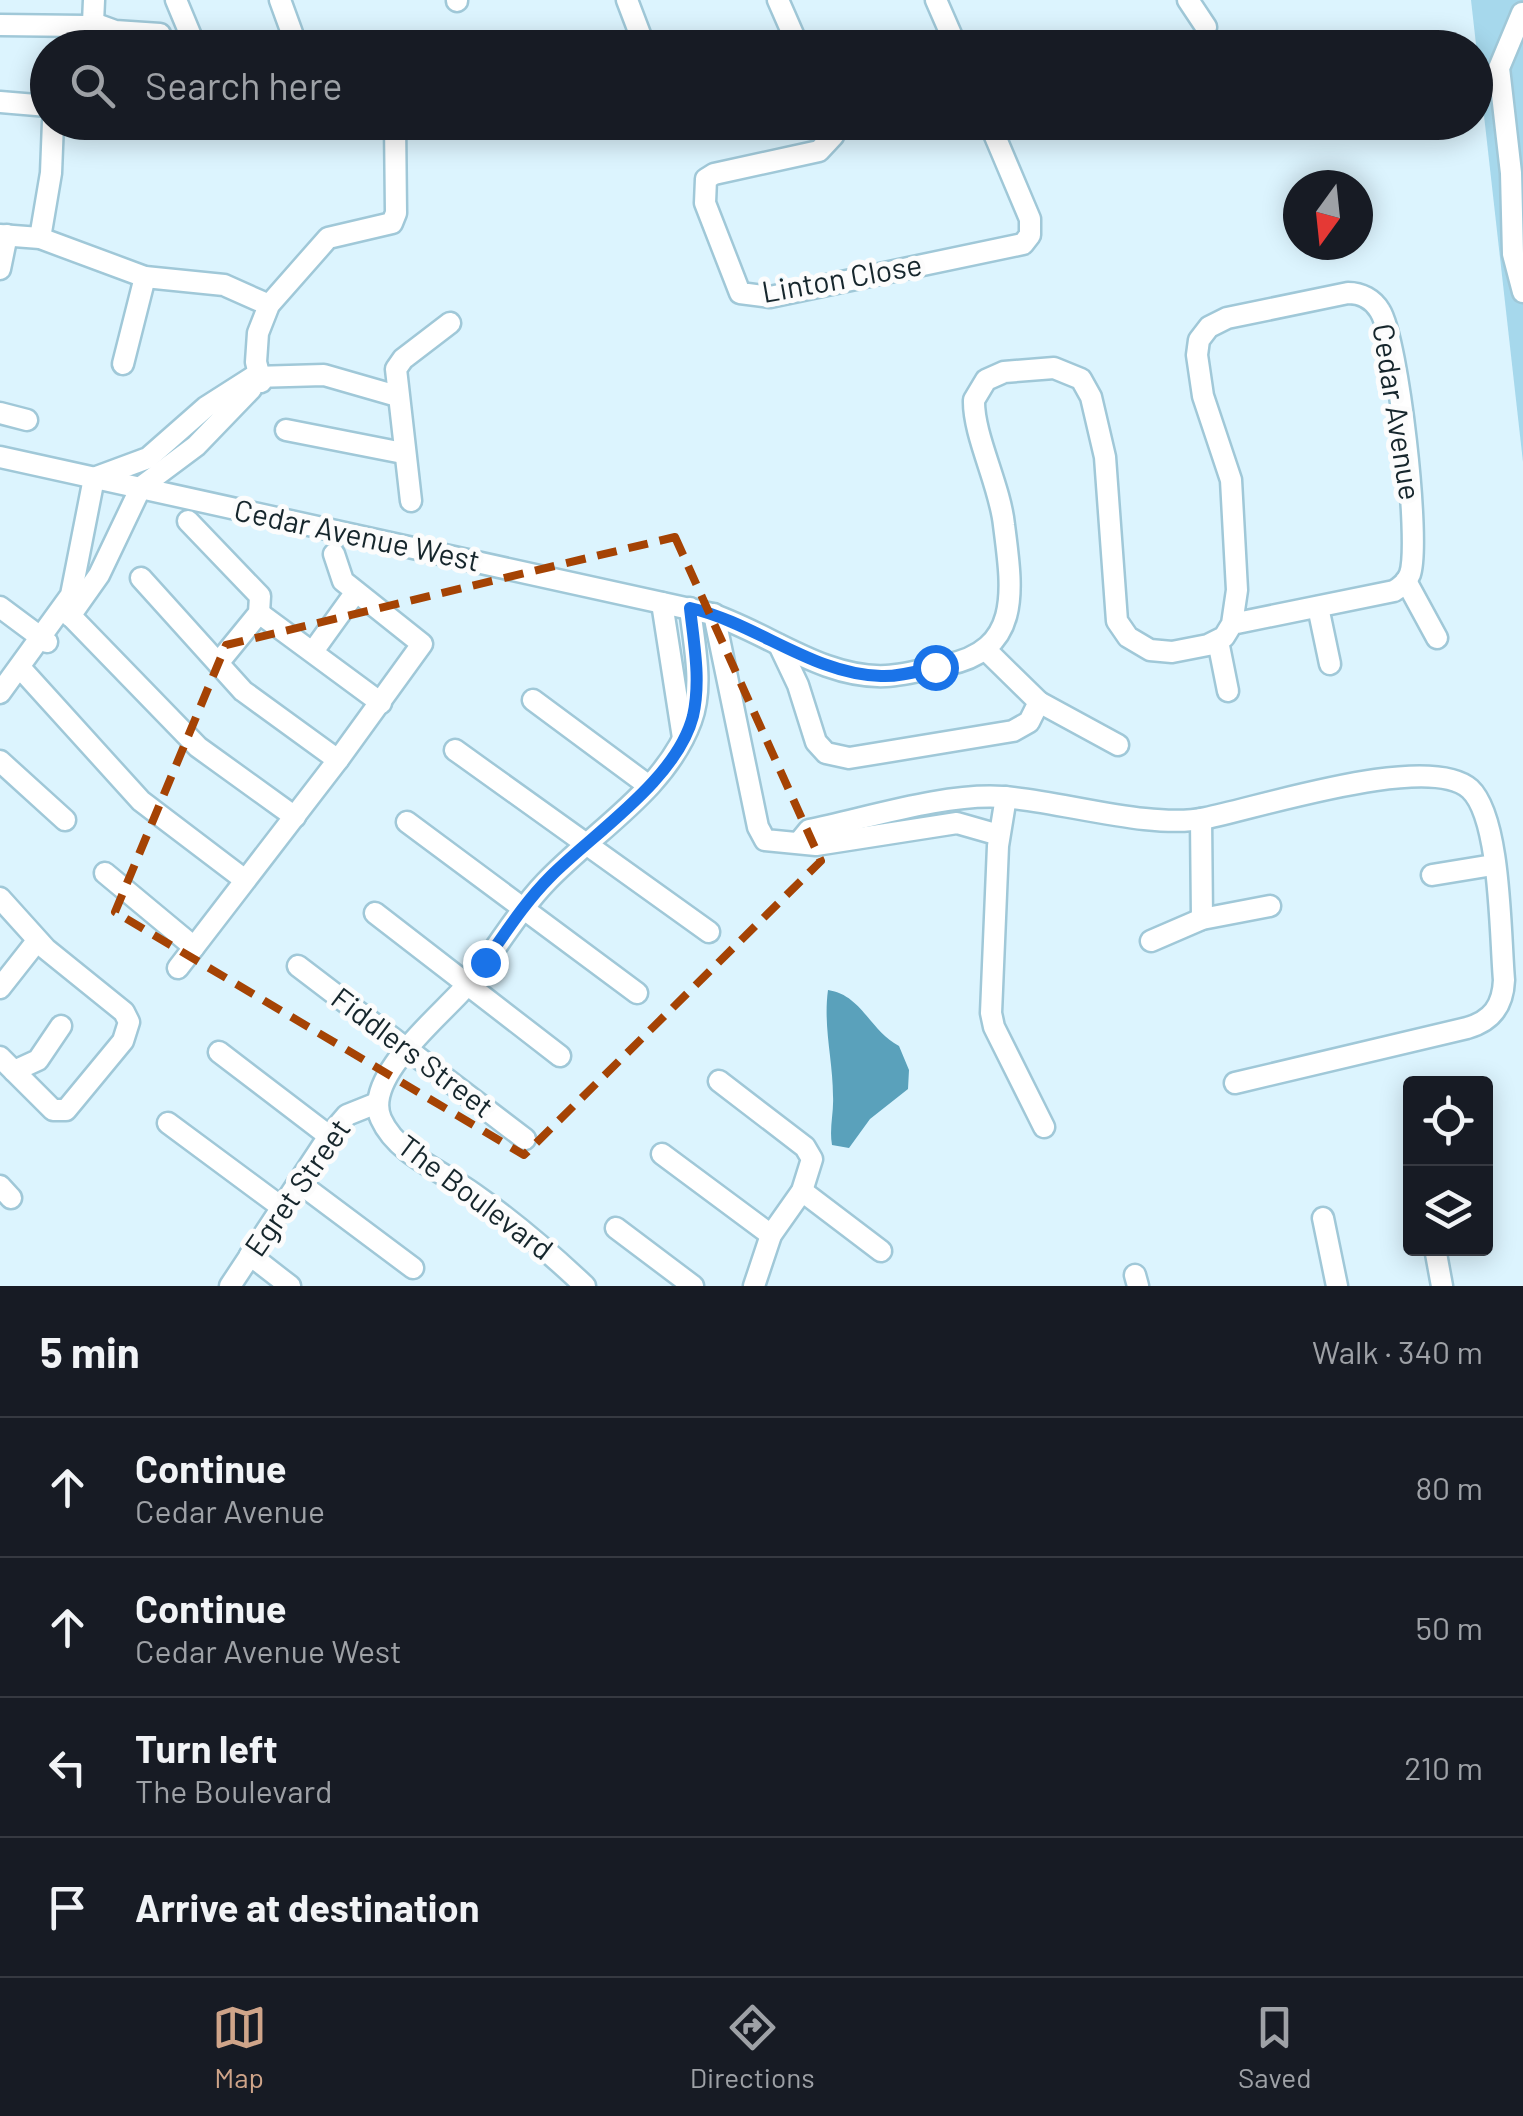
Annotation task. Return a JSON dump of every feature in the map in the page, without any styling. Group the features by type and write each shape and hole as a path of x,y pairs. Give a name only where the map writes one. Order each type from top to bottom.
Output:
{"street":[{"path":"93,23 94,0"},
{"path":"176,0 188,30"},
{"path":"280,0 291,30"},
{"path":"627,0 639,30"},
{"path":"778,0 790,30"},
{"path":"936,0 949,30"},
{"path":"1188,0 1206,27"},
{"path":"1512,0 1522,13 1501,60 1500,78 1511,173 1513,254 1523,292"},
{"path":"0,25 69,29 93,23 112,30"},
{"path":"0,102 30,104"},
{"path":"40,238 52,173 53,140"},
{"path":"263,378 258,333 269,305 328,238 392,224 396,213 395,140"},
{"name":"Linton Close","path":"830,140 819,152 714,174 706,180 705,203 740,293 770,297 1023,244 1030,234 1030,219 997,140"},
{"path":"0,270 3,235 40,238 146,277 213,282 269,305"},
{"path":"124,364 146,277"},
{"name":"Cedar Avenue","path":"1232,624 1237,599 1230,480 1203,396 1196,355 1199,340 1208,327 1227,318 1348,293 1362,294 1380,310 1389,338 1412,494 1413,552 1406,581"},
{"path":"411,501 397,396 398,364 450,324"},
{"path":"779,645 838,668 882,676 960,662 987,650 1005,622 1009,588 999,495 975,418 974,400 978,388 995,375 1054,368 1081,379 1091,397 1105,458 1113,604 1122,631 1138,644 1162,652 1218,641 1232,624 1394,591 1406,581 1437,638"},
{"path":"0,693 98,575 141,488 165,458 220,408 263,378 336,377 397,396"},
{"path":"0,413 26,420"},
{"path":"286,430 403,452"},
{"name":"Cedar Avenue West","path":"0,457 690,608 714,614 779,645"},
{"path":"67,611 94,478 165,458"},
{"path":"188,521 257,590 259,614 220,662"},
{"path":"178,968 422,644 356,593 339,575 334,554"},
{"path":"141,578 243,691 338,760"},
{"path":"314,650 356,593"},
{"path":"662,603 683,738"},
{"path":"0,607 44,640"},
{"path":"1318,607 1330,664"},
{"name":"The Boulevard","path":"585,1286 515,1224 398,1144 382,1122 377,1104 383,1084 406,1050 466,986 524,906 649,786 683,738 692,718 698,673 690,608"},
{"path":"67,611 198,747 295,816"},
{"path":"259,614 314,650 381,703"},
{"path":"714,614 758,827 770,842 816,845 957,823 999,834"},
{"path":"0,707 44,640"},
{"path":"1218,641 1228,692"},
{"path":"779,645 798,684 816,742 840,758 1014,731 1028,722 1039,702"},
{"path":"987,650 1039,702 1118,745"},
{"path":"24,672 141,802 245,880"},
{"path":"533,700 649,786"},
{"path":"455,750 709,932"},
{"path":"0,761 65,820"},
{"path":"800,841 809,830 956,800 1006,797 1200,820 1391,777 1437,774 1460,782 1484,806 1504,997 1486,1020 1235,1083"},
{"path":"1006,797 999,834 992,1019 1044,1127"},
{"path":"956,800 957,823"},
{"path":"1200,820 1202,920"},
{"path":"407,822 637,993"},
{"path":"1432,875 1493,865"},
{"path":"105,873 194,947"},
{"path":"0,898 22,918 37,941 124,1012 128,1031 66,1110 53,1110 7,1064"},
{"path":"1151,941 1202,920 1270,906"},
{"path":"375,913 560,1056"},
{"path":"0,988 37,941"},
{"name":"Fiddlers Street","path":"298,966 525,1140"},
{"path":"7,1064 38,1060 62,1026"},
{"path":"219,1052 330,1136"},
{"path":"719,1082 810,1154 811,1168 802,1190 772,1235 764,1282"},
{"name":"Egret Street","path":"230,1286 330,1136 353,1111 377,1104"},
{"path":"168,1123 280,1206"},
{"path":"662,1154 772,1235"},
{"path":"298,1182 412,1268"},
{"path":"802,1190 881,1251"},
{"path":"1323,1218 1337,1286"},
{"path":"616,1228 694,1286"},
{"path":"250,1255 290,1286"},
{"path":"1436,1256 1442,1286"}],"highlighted area":[{"path":"675,537 821,861 524,1155 115,912 226,645"}],"shaded area":[{"path":"1471,0 1523,0 1523,462 1487,140 1493,140 1493,30 1474,30"},
{"path":"828,990 858,1006 880,1032 899,1046 909,1070 908,1089 870,1119 849,1148 832,1145"}],"route":[{"path":"485,962 524,906 565,862 635,801 683,738 692,718 698,673 690,608 738,622 779,645 855,672 892,676 935,667"}]}
